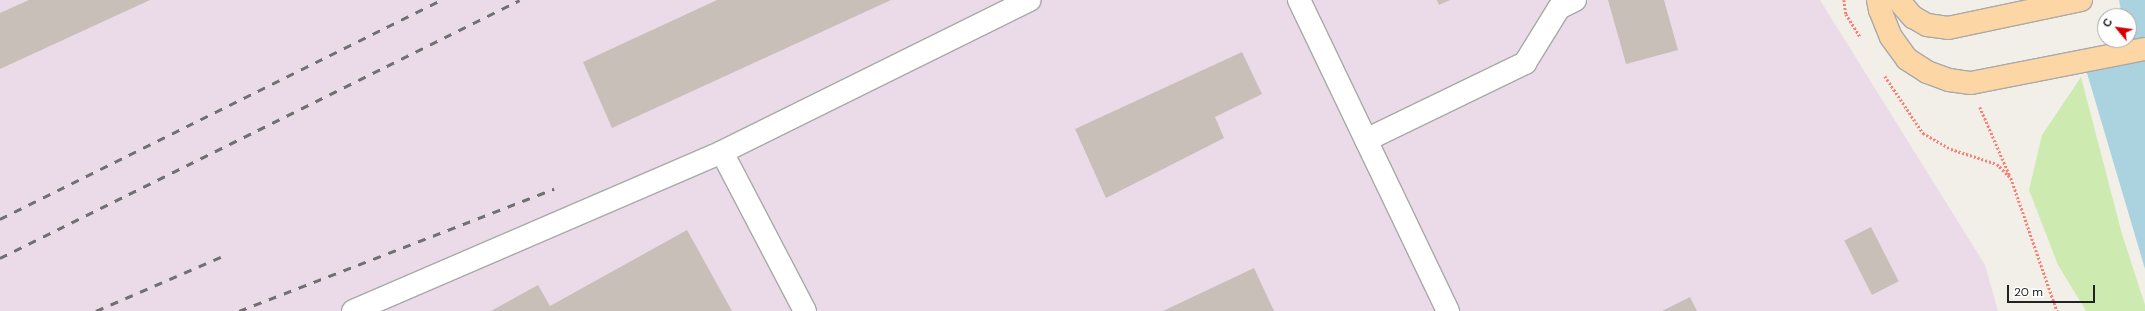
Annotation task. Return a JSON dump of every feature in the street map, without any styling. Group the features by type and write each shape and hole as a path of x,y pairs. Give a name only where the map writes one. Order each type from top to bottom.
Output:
{"main road":[{"path":"1878,0 1880,10 1891,38 1907,59 1927,72 1949,80 1971,83 2025,74 2145,49"},
{"path":"1898,0 1913,18 1927,25 1948,28 2081,0"}],"lane":[{"path":"353,311 722,152 1029,0"},
{"path":"1299,0 1448,311"},
{"path":"1366,140 1525,63 1559,8 1575,0"},
{"path":"722,152 805,311"}],"path":[{"path":"1844,0 1846,14 1865,45"},
{"path":"1881,70 1923,133 1951,149 1997,164 2011,178"},
{"path":"1980,105 2011,178 2057,311"}],"shaded area":[{"path":"0,0 1820,0 1985,265 1998,311 0,311"}],"green space":[{"path":"2081,77 2122,234 2145,305 2145,311 2086,311 2058,265 2029,190 2042,135"}],"water":[{"path":"2119,0 2145,0 2145,269 2084,63 2126,54 2126,48 2137,48 2137,8 2120,8"}],"building":[{"path":"29,0 150,0 0,69 0,13"},
{"path":"717,0 891,0 612,128 583,62"},
{"path":"1437,0 1450,0 1439,5"},
{"path":"1608,0 1664,0 1678,50 1626,64"},
{"path":"1242,52 1262,94 1215,117 1224,138 1106,198 1075,129"},
{"path":"1871,227 1899,281 1872,295 1844,241"},
{"path":"687,230 732,311 491,311 538,285 550,306"},
{"path":"1254,268 1274,311 1163,311"},
{"path":"1690,297 1697,311 1662,311"}],"railway":[{"path":"0,219 441,0"},
{"path":"0,258 520,0"},
{"path":"239,311 554,189"},
{"path":"96,311 223,256"}]}
